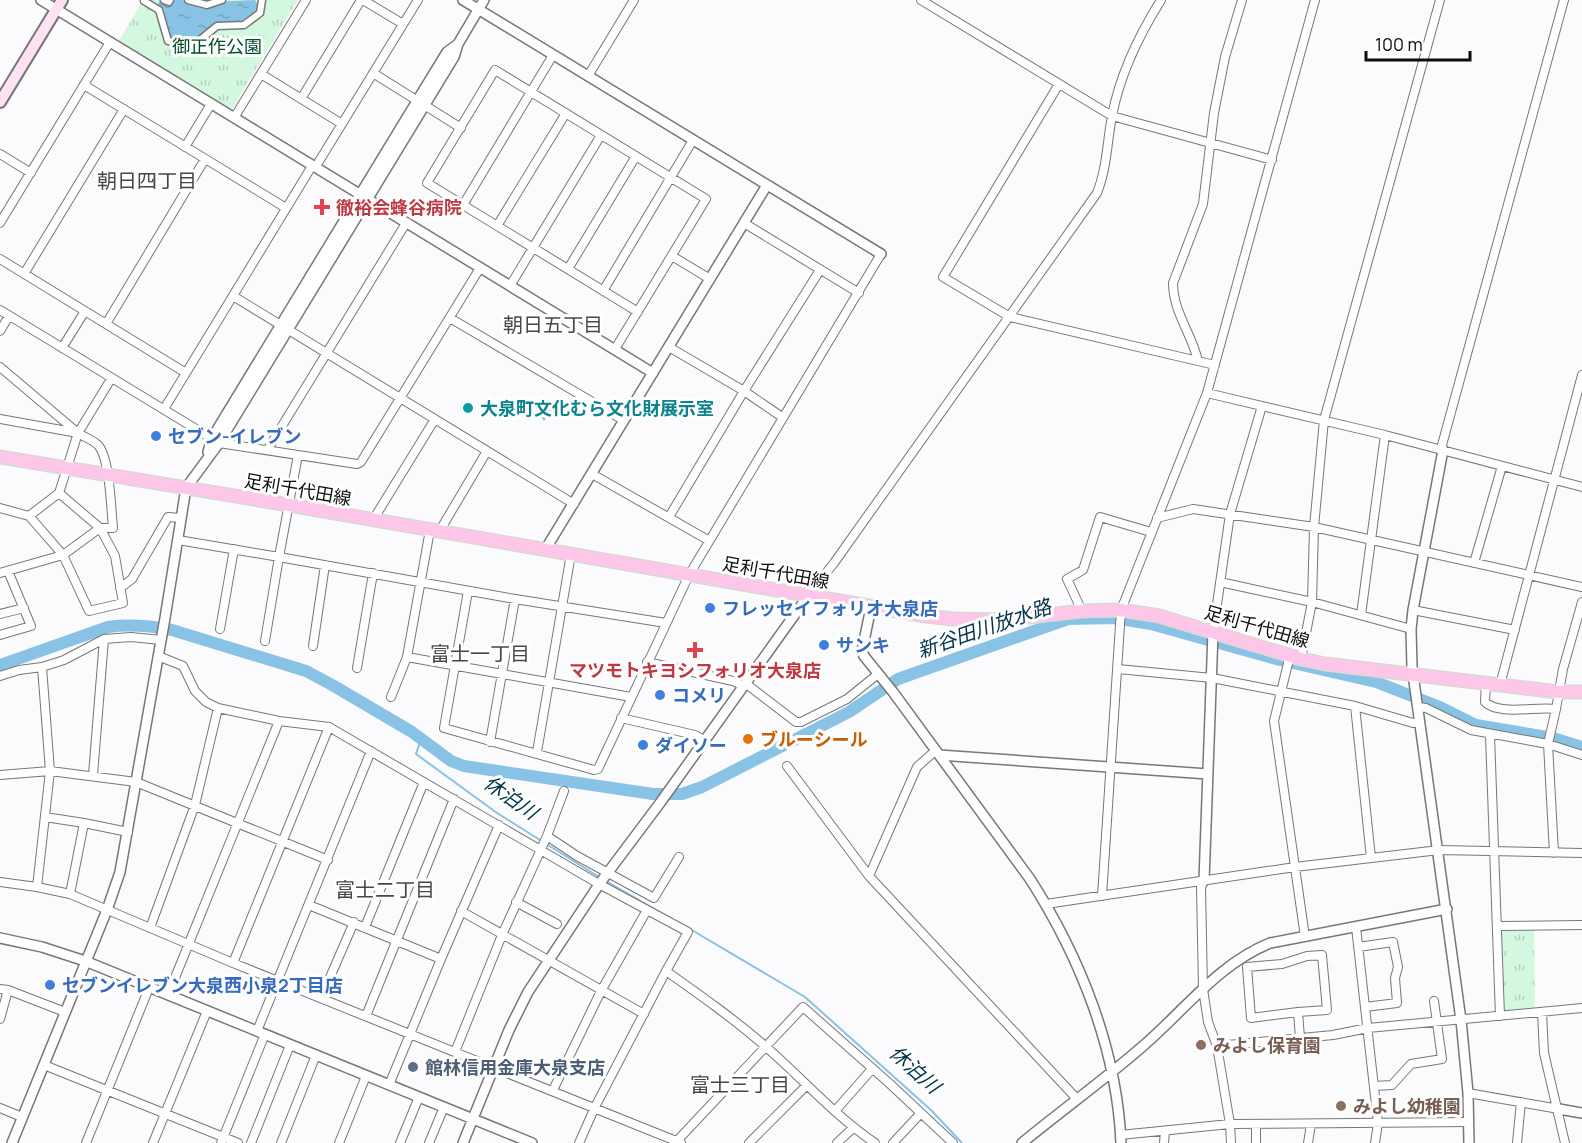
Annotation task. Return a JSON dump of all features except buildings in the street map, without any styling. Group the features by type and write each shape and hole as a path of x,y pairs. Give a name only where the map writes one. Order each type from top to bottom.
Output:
{"main road":[{"path":"0,102 59,5"},
{"name":"足利千代田線","path":"0,457 871,607 953,619 1002,620 1082,611 1121,610 1159,616 1294,658 1325,664 1558,692 1582,692"}],"street":[{"path":"41,0 59,5 110,42 234,118 315,164 406,223 653,373"},
{"path":"164,0 169,2 170,0"},
{"path":"188,0 207,5 222,0"},
{"path":"144,1 155,3 168,41 190,48 217,26 244,25 260,13 262,0"},
{"path":"234,118 306,0"},
{"path":"301,99 362,0 403,24"},
{"path":"164,409 285,208 342,124 418,0"},
{"path":"463,0 880,254 859,293 708,540 647,662 598,769 594,770 444,728 468,591"},
{"path":"12,1143 107,910 120,872 162,639 186,488 421,103 454,57 458,44 484,0"},
{"path":"588,76 634,0"},
{"path":"921,0 1112,116 1272,160"},
{"path":"463,1143 528,992 603,879 834,563 1098,193 1104,175 1112,116 1129,60 1146,22 1161,0"},
{"path":"1198,361 1195,348 1176,307 1173,283 1203,204 1225,57 1242,0"},
{"path":"1102,896 1121,610 1207,393 1315,0"},
{"path":"1305,937 1274,721 1286,671 1294,658 1312,602 1314,527 1324,420 1440,0"},
{"path":"1469,1143 1468,1093 1461,1020 1413,674 1411,629 1443,450 1442,445 1564,0"},
{"path":"0,223 110,42"},
{"path":"463,205 553,55"},
{"path":"615,349 638,312 706,200 495,70 427,183 638,312"},
{"path":"261,74 342,124"},
{"path":"373,74 461,128"},
{"path":"1059,84 942,277 1010,317 1215,365"},
{"path":"84,85 285,208"},
{"path":"185,147 211,104"},
{"path":"24,274 124,109"},
{"path":"497,226 566,113"},
{"path":"510,286 601,135"},
{"path":"603,291 693,140"},
{"path":"0,154 31,173"},
{"path":"568,269 636,156"},
{"path":"106,324 205,159"},
{"path":"545,550 767,185"},
{"path":"268,449 406,223"},
{"path":"744,223 859,293"},
{"path":"672,256 710,279"},
{"path":"0,260 186,373"},
{"path":"0,310 111,379 216,440 359,464 480,268"},
{"path":"669,517 820,270"},
{"path":"233,296 574,504"},
{"path":"62,348 85,311"},
{"path":"0,331 9,316"},
{"path":"450,318 623,420"},
{"path":"669,347 744,391 782,417"},
{"path":"0,367 78,434"},
{"path":"1500,685 1582,375"},
{"path":"29,516 59,493 78,434 111,379"},
{"path":"1207,393 1384,435 1582,487"},
{"path":"1231,1143 1217,1046 1208,1022 1203,989 1201,887 1204,881 1213,634 1230,514 1262,406"},
{"path":"0,419 78,434 97,443 102,451 108,476 113,528 100,528 63,555 4,572 31,626 0,635"},
{"path":"373,520 435,419"},
{"path":"1361,615 1384,435"},
{"path":"392,697 407,657 421,581 434,531 487,451"},
{"path":"265,641 298,455"},
{"path":"1474,563 1502,466"},
{"path":"592,474 708,540"},
{"path":"0,508 29,516 63,555 89,611 123,603 115,556 100,528 59,493"},
{"path":"1156,518 1193,509 1314,527 1582,587"},
{"path":"1082,611 1067,579 1083,570 1100,517 1151,532"},
{"path":"120,588 132,579 168,518 181,518"},
{"path":"178,540 666,623"},
{"path":"220,629 234,549"},
{"path":"537,752 571,554"},
{"path":"313,646 325,565"},
{"path":"357,668 373,573"},
{"path":"1220,582 1312,602 1411,629"},
{"path":"490,742 515,599"},
{"path":"1554,853 1548,743 1558,692 1582,602"},
{"path":"871,607 862,651 864,656 1030,879 1046,904 1075,961 1088,994 1112,1072 1120,1139 1165,1131 1230,1124 1469,1122"},
{"path":"0,614 24,608"},
{"path":"1413,610 1515,630"},
{"path":"0,676 64,660 104,639 131,637 162,639"},
{"path":"93,775 104,639"},
{"path":"159,656 183,666 195,692 206,702 218,708 279,721 329,727 499,825 603,879 654,898 679,857"},
{"path":"407,657 631,697"},
{"path":"647,662 744,685 796,722 801,722 847,699 881,678"},
{"path":"37,887 50,771 42,667"},
{"path":"1118,669 1212,678 1355,706 1413,723 1420,722"},
{"path":"1486,683 1485,702 1487,704 1502,709 1556,709"},
{"path":"1418,704 1471,730 1548,743 1582,755"},
{"path":"1355,706 1371,858"},
{"path":"150,928 195,805 218,708"},
{"path":"621,718 695,735 704,740"},
{"path":"168,995 279,721"},
{"path":"233,963 329,727"},
{"path":"1490,735 1500,1016"},
{"path":"222,1140 278,981 371,751"},
{"path":"869,876 917,767 937,753 1208,774"},
{"path":"787,766 869,876 1076,1098"},
{"path":"0,776 50,771 136,782 328,860"},
{"path":"365,927 424,782"},
{"path":"455,1052 516,902 548,836 564,791"},
{"path":"366,1016 454,799"},
{"path":"45,817 128,832"},
{"path":"70,894 84,823"},
{"path":"389,1085 499,825"},
{"path":"548,836 647,910 688,932 595,1107 579,1143"},
{"path":"1046,904 1295,867 1439,850 1582,853"},
{"path":"0,882 70,894 233,963 553,1090 677,1142 803,1007 952,1143"},
{"path":"516,902 557,924"},
{"path":"309,905 441,959"},
{"path":"1022,1143 1143,1046 1238,958 1270,943 1447,909"},
{"path":"553,1090 601,990 647,910"},
{"path":"461,911 644,1014"},
{"path":"321,998 354,922"},
{"path":"1497,926 1582,925"},
{"path":"1356,927 1378,1123 1375,1143"},
{"path":"0,938 42,947 85,962 531,1143"},
{"path":"1358,947 1393,942 1398,967 1395,978 1397,1003 1365,1007"},
{"path":"1322,955 1327,1010 1298,1012 1251,1018 1247,967 1282,964 1307,956 1322,955"},
{"path":"666,971 715,1005 766,1047 853,1128 875,1143"},
{"path":"86,1143 149,988"},
{"path":"0,1019 4,990 65,1012"},
{"path":"1374,1086 1392,1085 1411,1064 1442,1059 1434,1001"},
{"path":"1217,1046 1333,1035 1368,1028 1582,1008"},
{"path":"153,1143 207,1011"},
{"path":"1298,1012 1300,1038"},
{"path":"1542,1012 1544,1053 1559,1109 1565,1143"},
{"path":"251,1143 290,1045"},
{"path":"281,1143 316,1055"},
{"path":"44,1065 165,1114 222,1140 238,1143"},
{"path":"835,1111 872,1069"},
{"path":"339,1143 366,1076"},
{"path":"754,1142 807,1085"},
{"path":"1468,1093 1582,1113"},
{"path":"400,1143 419,1097"},
{"path":"1517,1143 1521,1102"},
{"path":"429,1143 444,1107"},
{"path":"0,1108 22,1117"},
{"path":"893,1143 921,1113"},
{"path":"1256,1124 1256,1143"},
{"path":"1308,1143 1311,1124"},
{"path":"837,1143 853,1128"},
{"path":"1164,1143 1165,1131"}],"green space":[{"name":"御正作公園","path":"143,0 298,0 233,107 229,108 119,41"},
{"path":"1534,925 1535,1013 1500,1016 1497,926"}],"water":[{"path":"160,0 182,0 189,3 255,0 259,7 247,18 232,23 218,23 199,39 182,42 172,38 169,34 165,26 164,9 157,6"},
{"path":"552,402 554,404 551,409 556,418 547,417 544,421 536,408"}],"waterway":[{"name":"新谷田川放水路","path":"0,665 108,627 140,626 172,630 306,671 412,732 451,761 464,766 653,794 682,794 702,787 849,712 898,679 1068,619 1114,618 1151,624 1280,660 1376,682 1440,707 1476,725 1553,738 1582,747"},
{"name":"休泊川","path":"421,739 416,754 497,813 599,877"},
{"name":"休泊川","path":"604,880 672,919"},
{"name":"休泊川","path":"690,929 805,997 932,1111 962,1143"}],"place":[{"name":"徹裕会蜂谷病院","path":"322,207"},
{"name":"大泉町文化むら文化財展示室","path":"468,408"},
{"name":"セブン-イレブン","path":"156,436"},
{"name":"フレッセイフォリオ大泉店","path":"710,608"},
{"name":"サンキ","path":"824,645"},
{"name":"マツモトキヨシフォリオ大泉店","path":"695,650"},
{"name":"コメリ","path":"660,695"},
{"name":"ブルーシール","path":"748,739"},
{"name":"ダイソー","path":"643,745"},
{"name":"セブンイレブン大泉西小泉2丁目店","path":"50,985"},
{"name":"みよし保育園","path":"1201,1045"},
{"name":"館林信用金庫大泉支店","path":"413,1067"},
{"name":"みよし幼稚園","path":"1341,1106"}],"district":[{"name":"朝日四丁目","path":"147,180"},
{"name":"朝日五丁目","path":"553,324"},
{"name":"富士一丁目","path":"480,653"},
{"name":"富士二丁目","path":"385,889"},
{"name":"富士三丁目","path":"740,1084"}]}
